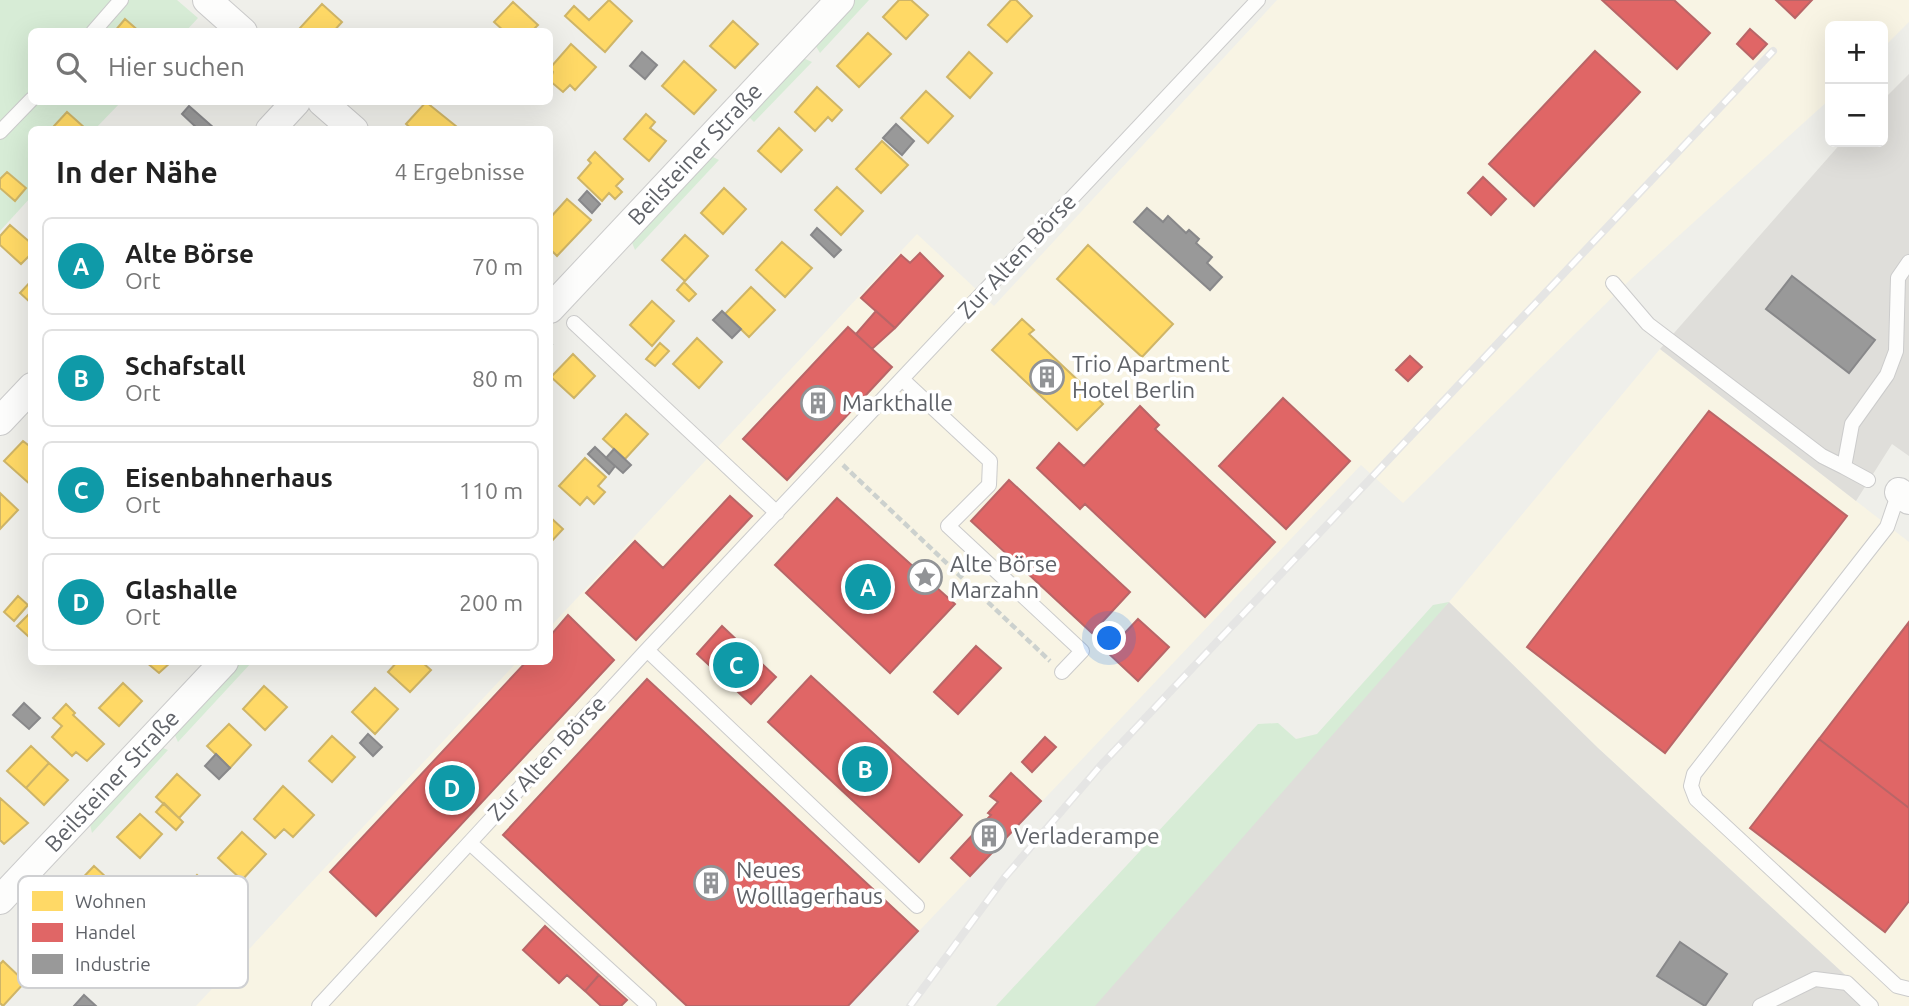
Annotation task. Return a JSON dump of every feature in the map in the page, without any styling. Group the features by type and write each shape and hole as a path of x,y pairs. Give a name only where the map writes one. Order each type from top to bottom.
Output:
{"street":[{"path":"207,0 238,28"},
{"name":"Beilsteiner Straße","path":"557,309 840,0"},
{"path":"274,126 293,105"},
{"path":"325,105 349,126"},
{"path":"0,421 28,391"},
{"name":"Beilsteiner Straße","path":"23,876 221,665"},
{"name":"Beilsteiner Straße","path":"0,900 18,881"}],"lane":[{"path":"96,28 121,0"},
{"name":"Zur Alten Börse","path":"319,1006 647,650 1258,0"},
{"path":"0,132 28,103"},
{"path":"1844,467 1852,424 1887,375 1896,351 1898,278 1909,262"},
{"path":"1613,283 1648,324 1822,456 1868,480"},
{"path":"557,309 777,513"},
{"path":"903,380 990,461 989,485 948,526 1082,651 1062,672"},
{"path":"1904,496 1887,527 1694,774 1690,786 1696,799 1816,911 1897,986 1909,989"},
{"path":"647,650 917,906"},
{"path":"470,843 649,1006"},
{"path":"1760,1006 1815,979 1847,983 1871,1006"}],"path":[{"path":"832,455 1062,672"}],"shaded area":[{"path":"1277,0 1909,0 1909,22 1888,43 1888,21 1825,21 1825,104 1631,279 1403,503 1361,465 848,1006 196,1006 213,988 248,988 248,950 514,665 553,665 553,624 917,234 994,306"},
{"path":"1909,74 1909,456 1892,444 1856,501 1660,349 1838,147 1888,147 1888,95"},
{"path":"1660,349 1909,542 1909,1006 1879,1006 1598,748 1449,602"},
{"path":"1449,602 1598,748 1879,1006 1071,1006"}],"green space":[{"path":"0,0 177,0 198,18 189,28 28,28 28,105 118,105 98,126 28,126 28,200 0,231"},
{"path":"854,0 869,0 820,53 814,43"},
{"path":"801,57 812,62 754,122 747,115"},
{"path":"709,155 719,160 635,250 631,240"},
{"path":"1449,602 1095,1006 996,1006 1258,724 1278,723 1296,739 1317,734 1433,605"},
{"path":"236,665 249,665 178,742 173,731"},
{"path":"158,746 168,750 92,833 89,820"}],"building: Wohnen":[{"path":"609,0 632,21 605,52 565,16 574,6 589,20"},
{"path":"899,0 911,0 928,15 906,39 883,17"},
{"path":"1011,0 1016,0 1032,16 1007,42 988,25"},
{"path":"513,2 538,25 535,28 501,28 494,22"},
{"path":"322,4 342,22 337,28 300,28"},
{"path":"125,19 135,28 117,28"},
{"path":"733,21 758,44 735,68 710,46"},
{"path":"868,33 891,54 859,87 837,66"},
{"path":"571,44 596,67 575,90 570,85 563,92 553,84 553,65"},
{"path":"969,52 992,73 970,98 947,77"},
{"path":"684,61 716,90 694,114 662,86"},
{"path":"817,87 842,110 832,121 828,117 815,131 795,112"},
{"path":"926,91 953,116 928,143 901,118"},
{"path":"423,105 430,105 456,126 408,126 406,124"},
{"path":"67,112 83,126 54,126"},
{"path":"646,114 655,122 650,128 666,141 649,161 624,139"},
{"path":"779,128 802,150 781,172 758,151"},
{"path":"882,141 908,165 881,193 856,169"},
{"path":"595,152 623,179 616,186 622,192 615,199 609,193 602,201 578,178 591,163 588,160"},
{"path":"7,172 26,188 15,201 0,188 0,179"},
{"path":"837,187 863,211 841,235 815,210"},
{"path":"724,188 746,209 723,234 701,213"},
{"path":"567,199 591,220 557,256 553,252 553,215"},
{"path":"10,225 28,241 28,257 21,264 0,245 0,236"},
{"path":"685,235 708,256 685,281 662,260"},
{"path":"782,242 812,268 785,297 756,270"},
{"path":"1088,245 1173,324 1142,357 1057,279"},
{"path":"684,282 696,294 689,301 677,290"},
{"path":"28,284 28,300 20,293"},
{"path":"751,287 775,310 749,337 725,314"},
{"path":"652,301 674,321 652,346 630,325"},
{"name":"Trio Apartment Hotel Berlin","path":"1022,319 1034,330 1029,334 1103,404 1077,430 992,350"},
{"path":"697,338 722,362 699,388 673,364"},
{"path":"660,343 669,351 655,366 646,359"},
{"path":"573,354 595,376 574,398 553,379 553,375"},
{"path":"626,414 648,434 625,459 603,439"},
{"path":"23,441 28,445 28,482 4,461"},
{"path":"585,458 606,477 598,486 605,492 594,504 587,497 580,505 559,486"},
{"path":"0,493 18,510 0,529"},
{"path":"553,520 563,529 553,540"},
{"path":"18,596 28,605 14,621 4,612"},
{"path":"28,615 28,636 17,626"},
{"path":"150,665 168,665 159,673"},
{"path":"394,665 425,665 431,670 410,692 388,672"},
{"path":"123,683 142,701 119,726 99,708"},
{"path":"264,686 287,707 265,730 243,709"},
{"path":"375,688 398,709 375,734 352,712"},
{"path":"66,704 75,713 73,715 104,744 87,761 76,752 72,756 52,737 62,726 53,718"},
{"path":"229,724 251,745 230,768 207,746"},
{"path":"332,736 355,757 332,782 309,761"},
{"path":"31,746 49,763 26,788 7,771"},
{"path":"49,763 68,780 44,805 26,788"},
{"path":"177,774 200,795 179,818 156,797"},
{"path":"283,786 314,815 293,837 284,829 275,838 254,819"},
{"path":"0,798 28,823 4,844 0,840"},
{"path":"164,803 183,822 176,830 156,812"},
{"path":"140,814 162,834 140,858 117,837"},
{"path":"242,832 266,854 246,876 238,876 218,858"},
{"path":"94,866 105,876 84,876"},
{"path":"3,961 18,975 20,988 3,1006 0,1003 0,964"}],"building: Handel":[{"path":"1602,0 1674,0 1710,33 1677,69"},
{"path":"1776,0 1812,0 1795,18"},
{"path":"1750,29 1767,44 1753,59 1737,44"},
{"path":"1595,51 1640,92 1534,206 1489,164"},
{"path":"1483,177 1506,199 1491,215 1468,193"},
{"path":"920,253 943,276 895,328 861,298 901,255 910,263"},
{"path":"876,311 895,328 872,349 856,334"},
{"name":"Markthalle","path":"848,327 892,367 787,480 743,439"},
{"path":"1410,356 1422,367 1408,381 1396,370"},
{"path":"1283,398 1350,461 1286,529 1219,466"},
{"path":"1140,406 1159,425 1155,429 1275,542 1205,617 1085,504 1080,509 1037,468 1059,443 1084,466"},
{"path":"1709,411 1847,516 1665,753 1527,647"},
{"path":"1009,480 1130,592 1092,633 971,521"},
{"path":"730,496 752,516 636,640 586,593 635,541 663,568"},
{"path":"837,498 955,604 890,673 775,565"},
{"path":"568,615 614,660 376,916 330,872 523,665 553,665 553,632"},
{"path":"1138,619 1169,647 1138,681 1107,652"},
{"path":"1909,622 1909,808 1819,739"},
{"path":"722,626 776,677 751,704 697,654"},
{"path":"976,646 1001,668 958,714 934,692"},
{"path":"811,676 962,815 919,862 768,722"},
{"name":"Neues Wolllagerhaus","path":"647,679 918,931 848,1006 687,1006 503,835"},
{"path":"1045,737 1056,747 1032,772 1022,762"},
{"path":"1819,739 1909,808 1909,901 1885,932 1750,828"},
{"name":"Verladerampe","path":"1011,773 1041,801 970,876 951,858 991,815 988,813 998,802 990,796"},
{"path":"545,926 599,975 585,991 567,975 559,983 523,950"},
{"path":"599,975 627,1000 621,1006 601,1006 585,991"}],"building: Industrie":[{"path":"642,52 657,65 645,79 630,66"},
{"path":"189,106 212,126 195,126 182,114"},
{"path":"896,124 914,141 902,155 883,138"},
{"path":"587,191 600,204 592,213 579,200"},
{"path":"1147,208 1163,222 1168,216 1186,233 1189,230 1199,239 1196,243 1212,257 1207,263 1222,277 1210,290 1134,222"},
{"path":"817,228 841,250 834,257 811,235"},
{"path":"1792,276 1875,340 1849,373 1766,309"},
{"path":"722,311 741,329 732,338 713,320"},
{"path":"595,447 615,466 609,474 588,454"},
{"path":"614,449 631,465 623,473 606,458"},
{"path":"24,703 40,718 29,729 13,715"},
{"path":"368,734 382,747 373,756 360,743"},
{"path":"216,754 230,768 219,779 205,766"},
{"path":"1680,942 1727,974 1705,1006 1657,976"},
{"path":"84,995 96,1006 74,1006"}],"railway":[{"path":"910,1006 1005,877 1102,764 1773,51"}],"place":[{"name":"Trio Apartment Hotel Berlin","path":"1047,377"},
{"name":"Markthalle","path":"818,403"},
{"name":"Alte Börse Marzahn","path":"925,577"},
{"name":"Alte Börse","path":"868,587"},
{"name":"Eisenbahnerhaus","path":"736,665"},
{"name":"Schafstall","path":"865,769"},
{"name":"Glashalle","path":"452,788"},
{"name":"Verladerampe","path":"989,836"},
{"name":"Neues Wolllagerhaus","path":"711,883"}]}
